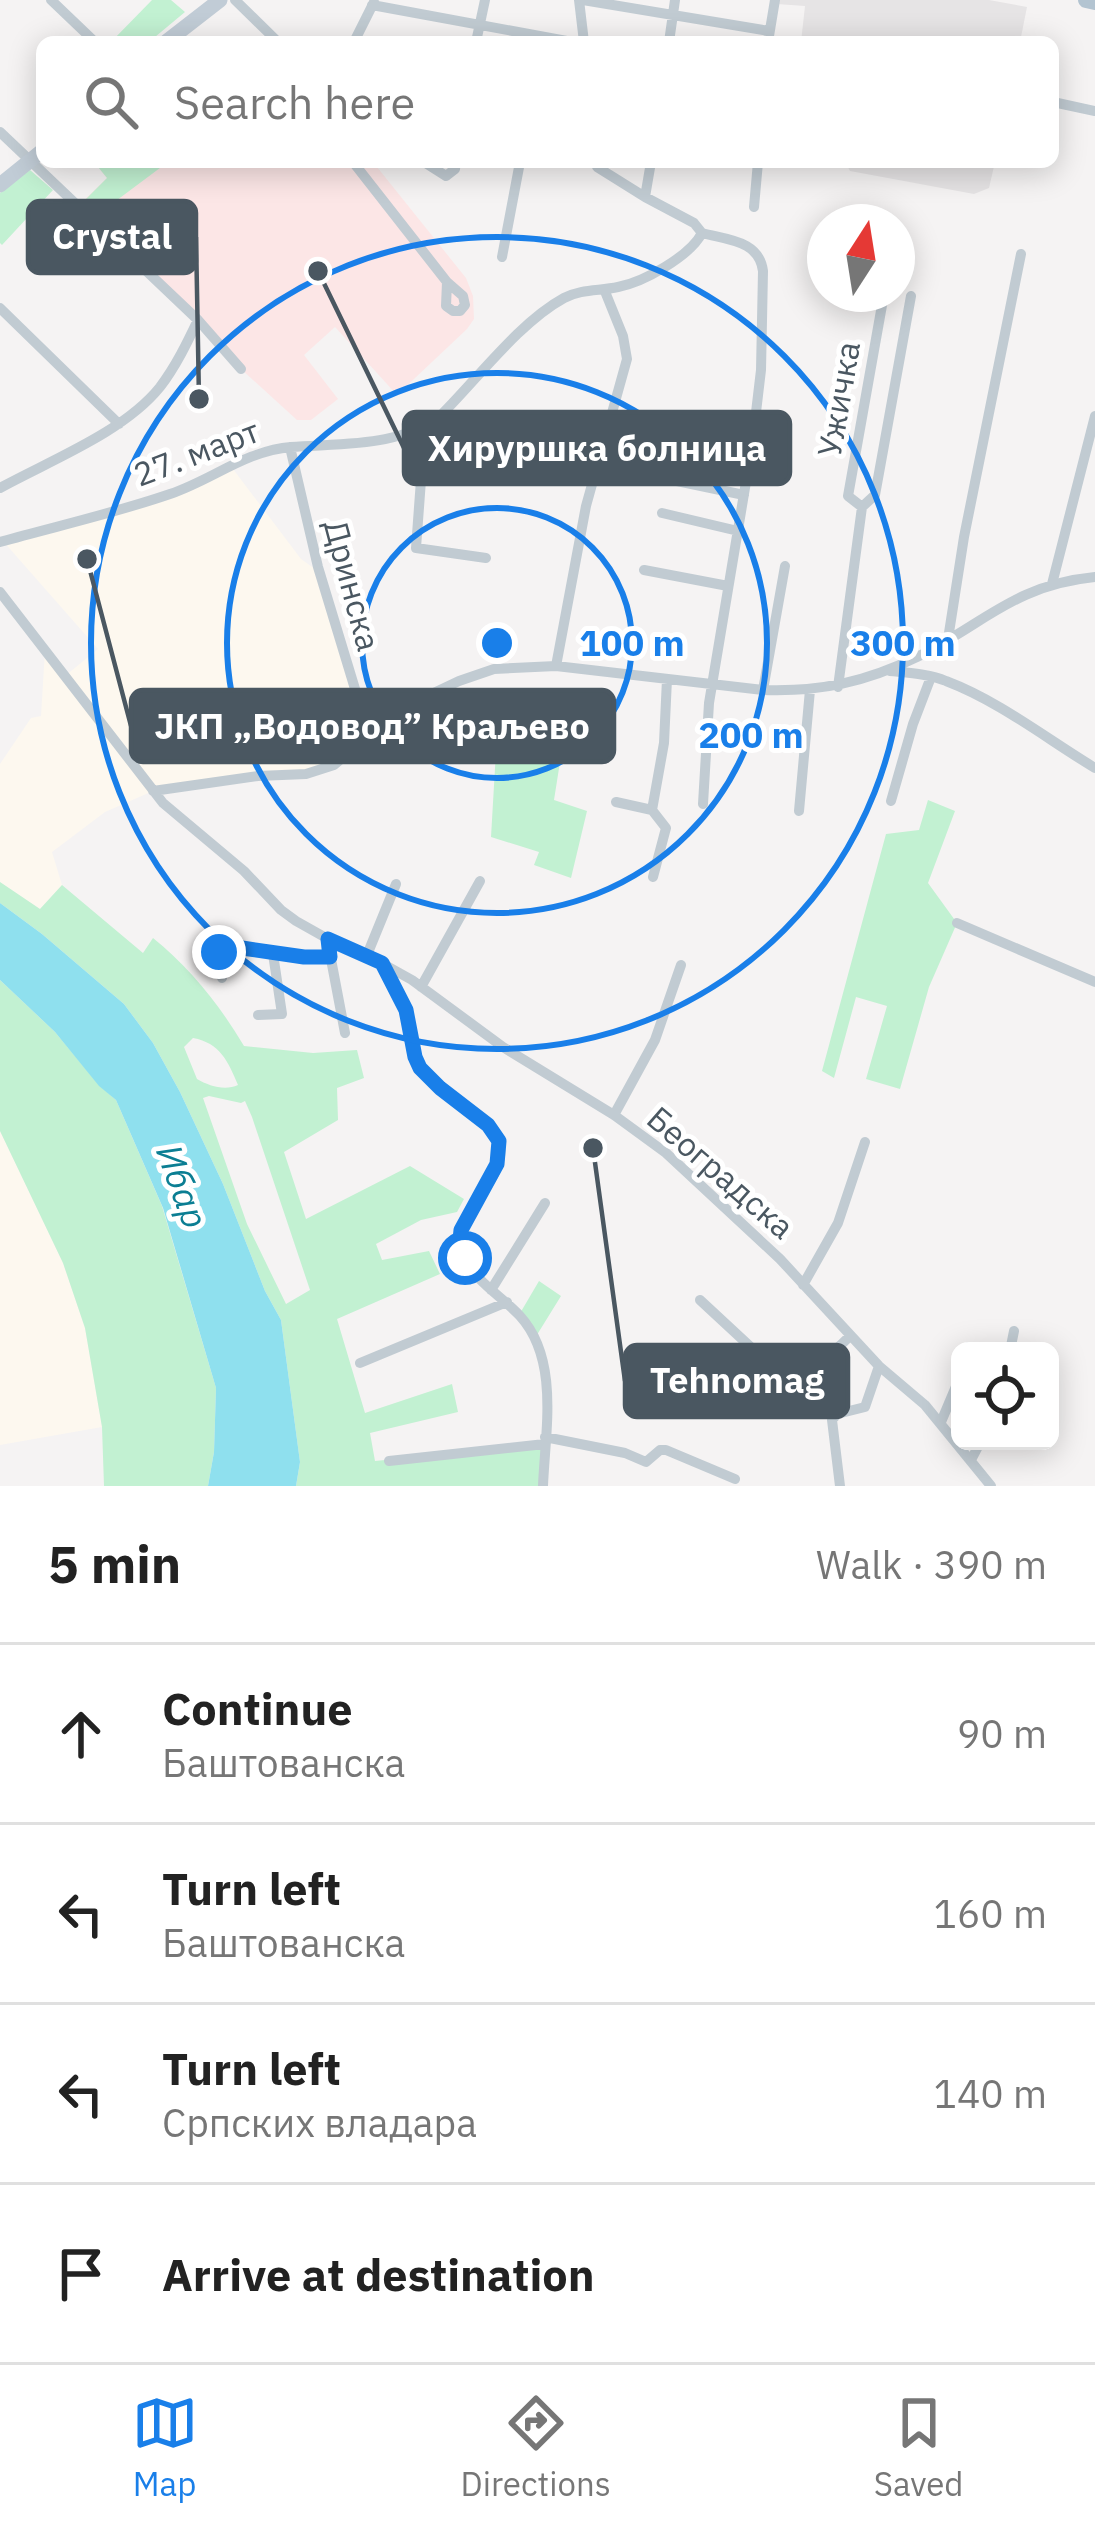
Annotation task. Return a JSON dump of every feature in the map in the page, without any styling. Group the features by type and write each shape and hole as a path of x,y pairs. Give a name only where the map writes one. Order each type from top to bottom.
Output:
{"main road":[{"path":"174,36 220,0"},
{"path":"189,36 235,0"},
{"path":"1086,0 1095,2"},
{"path":"0,173 32,155"},
{"path":"0,185 32,155"}],"street":[{"path":"51,0 89,36"},
{"path":"235,0 272,36"},
{"path":"477,36 485,0"},
{"path":"584,36 581,0 765,36"},
{"path":"670,36 675,0"},
{"path":"769,36 775,0"},
{"path":"357,36 373,3 540,36"},
{"path":"1059,103 1095,111"},
{"path":"0,132 32,155"},
{"path":"45,168 241,369"},
{"path":"358,168 447,282"},
{"path":"502,256 519,168"},
{"path":"599,168 696,224 702,233 756,250 763,262 762,347 752,446 706,723 703,804"},
{"path":"645,197 650,168"},
{"path":"754,207 757,168"},
{"name":"27. март","path":"0,542 175,493 258,452 400,436 429,424 546,309 570,295 625,285 652,274 702,233"},
{"path":"948,639 1021,254"},
{"path":"556,666 586,506 627,359 604,289"},
{"path":"0,308 119,424"},
{"name":"Ужичка","path":"862,507 848,496 881,312"},
{"name":"Ужичка","path":"838,687 862,507 875,495 908,312"},
{"path":"0,488 119,424 157,391 198,320"},
{"path":"1052,584 1089,459 1095,416"},
{"path":"486,558 416,548 429,424 550,438"},
{"path":"686,433 752,446"},
{"name":"Дринска","path":"290,447 318,568 368,735"},
{"path":"677,481 744,494"},
{"path":"662,513 738,531"},
{"path":"763,690 785,566"},
{"path":"644,570 728,586"},
{"path":"153,791 306,774 334,765 400,709 494,669 556,666 763,690 838,687 911,660 1019,596 1052,584 1095,577"},
{"name":"Београдска","path":"0,592 153,791 185,825 244,872 281,910 421,986 683,1167 879,1366 915,1396 991,1486"},
{"path":"911,660 917,675"},
{"path":"887,670 944,680 1095,768"},
{"path":"891,801 931,677"},
{"path":"652,810 664,743 667,679"},
{"path":"799,811 811,690"},
{"path":"616,802 652,810 666,828 653,877"},
{"path":"421,986 479,881"},
{"path":"367,955 396,884"},
{"path":"957,922 1095,982"},
{"path":"328,939 345,1033"},
{"path":"222,978 222,950 330,957"},
{"path":"258,1015 282,1014 273,954"},
{"path":"382,963 406,1010 420,1068 488,1125 499,1141 497,1164 460,1240 469,1264 528,1325 540,1348 547,1386 543,1486"},
{"path":"614,1115 655,1040 681,965"},
{"path":"803,1285 838,1223 865,1142"},
{"path":"491,1290 545,1203"},
{"path":"700,1300 784,1378 830,1357 850,1336"},
{"path":"360,1364 507,1302"},
{"path":"1012,1342 1014,1331"},
{"path":"840,1486 832,1420 837,1414 865,1407 879,1366"},
{"path":"940,1422 951,1397"},
{"path":"388,1460 545,1440 625,1453 646,1462 666,1450 735,1479"},
{"path":"971,1460 976,1450"}],"shaded area":[{"path":"778,0 989,0 1027,7 1021,36 802,36 805,6 777,4"},
{"path":"99,168 378,168 466,278 474,319 397,395 335,327 304,355 338,399 311,420 297,420 78,206 107,178"},
{"path":"994,168 989,188 974,194 850,171"},
{"path":"230,465 301,559 315,569 354,693 336,701 350,752 334,765 153,791 105,812 52,852 62,885 40,909 0,882 0,764 31,718 41,716 45,650 65,676 98,649 3,541 175,493"},
{"path":"0,1131 63,1263 85,1328 102,1427 0,1445"}],"green space":[{"path":"152,0 171,0 185,12 156,36 117,36"},
{"path":"99,168 160,168 101,212 84,201 107,178"},
{"path":"30,170 53,190 2,245 0,193"},
{"path":"559,710 579,711 573,763 560,762 554,800 587,811 571,878 534,865 539,852 491,837 496,751 552,738"},
{"path":"928,800 955,811 928,883 957,923 929,987 900,1089 866,1079 887,1006 856,997 834,1078 822,1071 886,834 919,830"},
{"path":"0,882 40,909 62,885 143,953 153,938 167,950 203,988 244,1046 313,1053 357,1050 364,1078 337,1088 338,1120 284,1152 306,1219 410,1166 464,1199 457,1212 421,1220 376,1244 382,1260 429,1251 440,1274 337,1319 365,1413 452,1384 458,1412 370,1433 375,1461 545,1444 543,1486 296,1486 300,1462 281,1320 180,1092 124,1004 0,903","holes":["193,1038 222,1054 238,1085 217,1087 197,1079 184,1047","203,1098 245,1101 252,1117 310,1290 286,1304 247,1224"]},
{"path":"0,980 116,1100 162,1206 216,1388 208,1486 104,1486 102,1427 85,1328 63,1263 0,1131"},
{"path":"539,1281 561,1296 535,1338 519,1315"}],"water":[{"name":"Ибар","path":"0,903 124,1004 180,1092 281,1320 300,1462 296,1486 208,1486 216,1388 163,1208 116,1100 0,980"}],"place":[{"name":"Хируршка болница","path":"318,271"},
{"name":"Crystal","path":"199,399"},
{"name":"ЈКП „Водовод” Краљево","path":"87,559"},
{"name":"Tehnomag","path":"593,1148"}],"route":[{"path":"219,952 242,948 330,957 328,939 382,963 406,1010 420,1068 488,1125 499,1141 497,1164 461,1230 465,1258"}]}
